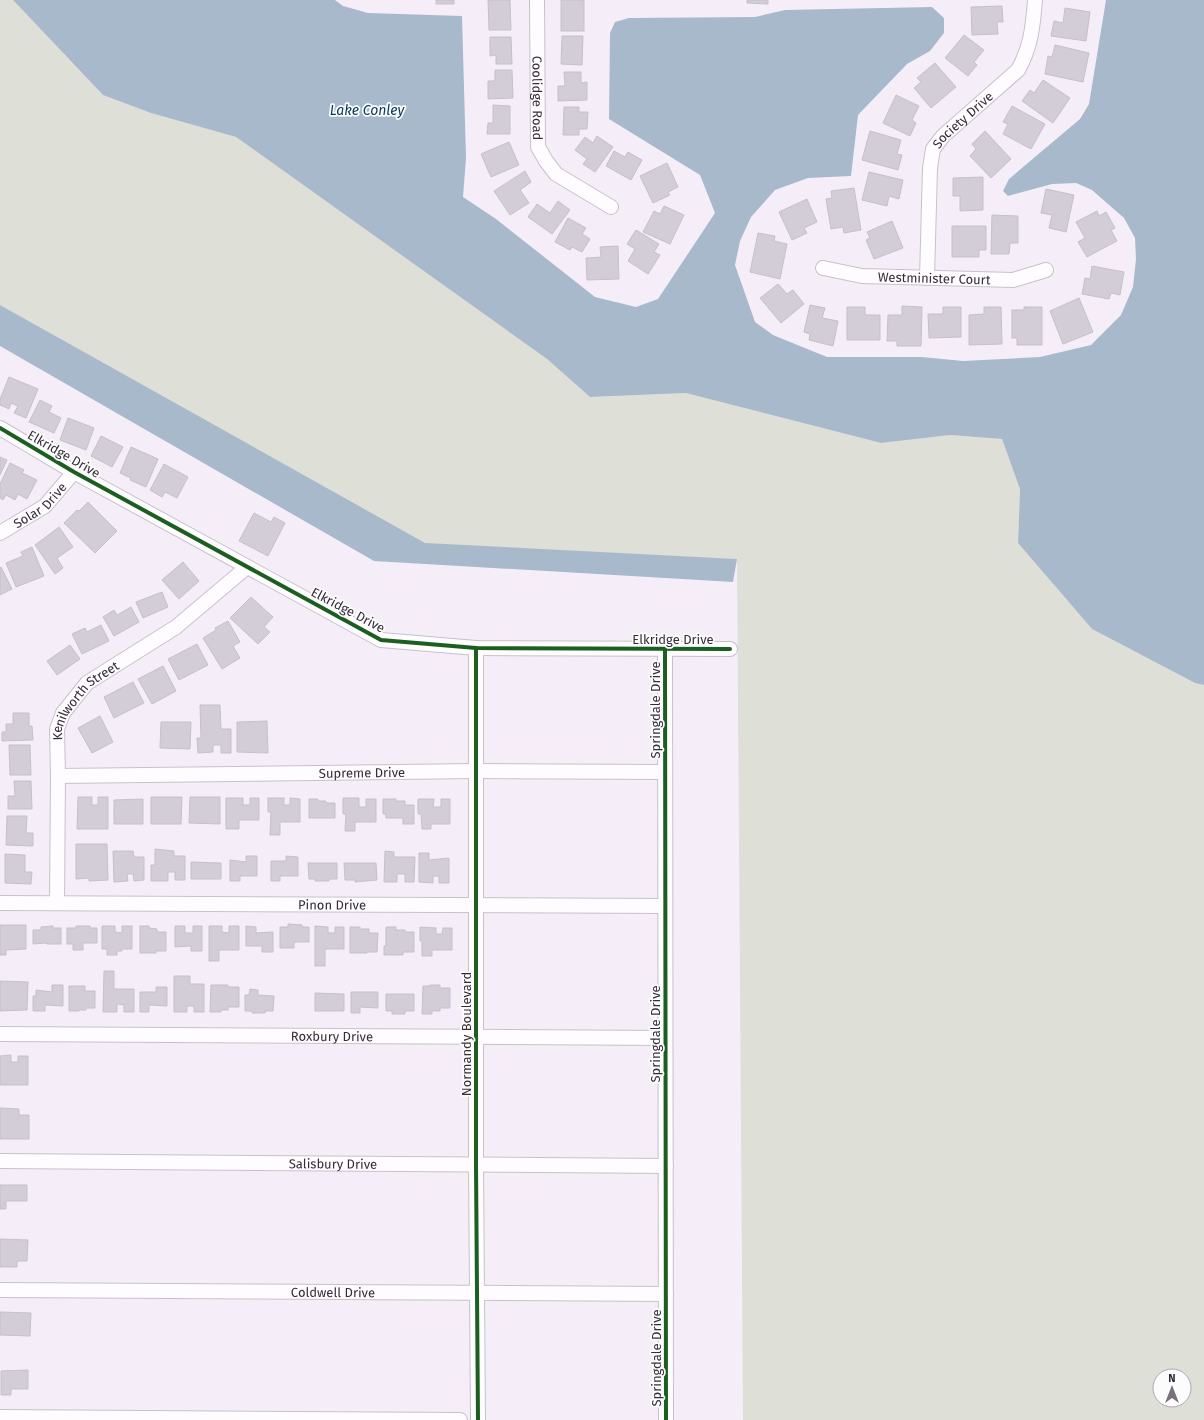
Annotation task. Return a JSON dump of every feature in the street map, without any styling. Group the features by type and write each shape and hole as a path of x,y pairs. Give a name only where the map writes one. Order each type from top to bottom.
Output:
{"street":[{"name":"Coolidge Road","path":"537,0 538,147 556,174 611,207"},
{"name":"Society Drive","path":"927,278 930,168 933,149 942,136 1018,70 1026,56 1032,35 1035,0"},
{"name":"Westminister Court","path":"823,268 862,276 1013,280 1046,270"},
{"name":"Elkridge Drive","path":"0,428 74,472 381,640 476,648 730,649"},
{"name":"Solar Drive","path":"0,532 45,506 74,472"},
{"name":"Kenilworth Street","path":"57,903 57,729 63,713 87,683 176,627 247,567"},
{"name":"Normandy Boulevard","path":"476,648 476,1294 478,1420"},
{"name":"Springdale Drive","path":"665,649 666,1420"},
{"name":"Supreme Drive","path":"58,776 477,771 665,772"},
{"name":"Pinon Drive","path":"0,903 665,906"},
{"name":"Roxbury Drive","path":"0,1034 665,1038"},
{"name":"Salisbury Drive","path":"0,1161 666,1166"},
{"name":"Coldwell Drive","path":"0,1290 666,1294"},
{"path":"0,1417 460,1420"}],"shaded area":[{"path":"0,0 13,0 103,95 151,113 236,137 547,359 590,397 686,393 881,443 950,435 1002,439 1020,489 1018,543 1092,629 1195,683 1204,685 1204,1420 743,1420 737,559 425,544 0,305"}],"water":[{"name":"Lake Conley","path":"13,0 335,0 343,6 368,13 462,16 466,158 463,197 496,219 595,297 636,307 658,299 715,213 700,175 609,119 610,33 615,22 629,18 755,17 785,10 932,7 944,18 944,33 930,51 907,64 858,115 851,176 808,178 775,190 751,217 740,241 735,265 755,322 773,335 827,357 922,357 963,361 1040,357 1091,345 1121,315 1133,287 1136,259 1135,238 1124,218 1092,190 1076,183 1052,184 1008,196 1003,191 1009,179 1080,119 1089,104 1106,0 1204,0 1204,685 1195,683 1092,629 1018,543 1020,489 1002,439 950,435 881,443 686,393 590,397 547,359 236,137 151,113 103,95"},
{"path":"0,305 425,543 737,559 733,582 374,561 0,346"}],"building":[{"path":"436,0 454,0 454,4 436,4"},
{"path":"488,0 510,0 511,30 489,30"},
{"path":"561,0 584,0 584,31 561,31"},
{"path":"747,0 768,0 768,4 747,3"},
{"path":"1002,6 1003,22 997,22 998,34 972,35 971,7"},
{"path":"1065,8 1090,12 1086,41 1051,36 1054,21 1063,23"},
{"path":"964,35 984,50 974,62 977,65 968,76 945,58"},
{"path":"562,36 583,36 582,65 561,64"},
{"path":"490,37 511,37 512,64 496,64 496,55 490,56"},
{"path":"1055,45 1089,53 1083,82 1045,74 1048,56 1052,57"},
{"path":"935,63 956,87 931,108 914,88 921,82 917,78"},
{"path":"495,70 512,70 513,98 488,99 488,81 495,81"},
{"path":"564,72 581,72 581,83 587,82 587,100 558,101 558,86 565,86"},
{"path":"1043,80 1070,98 1053,123 1022,101 1030,90 1034,93"},
{"path":"896,95 919,106 912,120 916,123 910,136 883,123"},
{"path":"493,105 510,106 510,134 487,134 488,123 493,123"},
{"path":"1012,106 1045,124 1031,149 1003,134 1008,124 1003,122"},
{"path":"564,107 579,107 579,112 588,112 587,129 579,129 579,135 563,135"},
{"path":"870,131 901,140 897,154 902,155 898,170 862,160"},
{"path":"985,131 1011,159 991,178 970,156 976,149 972,144"},
{"path":"597,136 613,147 595,172 583,164 587,159 575,150 585,137 593,143"},
{"path":"509,142 519,165 491,177 481,154"},
{"path":"614,151 625,157 628,152 642,160 631,180 606,166"},
{"path":"667,163 678,187 668,192 670,195 653,203 640,176"},
{"path":"525,171 531,182 520,190 529,203 510,215 494,191"},
{"path":"869,172 903,180 899,199 889,196 887,206 862,200"},
{"path":"983,177 983,210 960,211 960,196 953,196 953,178"},
{"path":"854,188 861,230 844,233 843,227 831,229 826,199 832,198 831,191"},
{"path":"1046,189 1074,195 1066,232 1049,228 1052,215 1041,213"},
{"path":"807,199 817,222 804,228 807,233 792,240 779,212"},
{"path":"558,201 570,210 552,234 528,217 537,204 550,213"},
{"path":"664,206 684,215 670,244 643,232 654,211 660,214"},
{"path":"1097,211 1099,216 1106,212 1115,228 1111,230 1117,241 1087,257 1078,242 1085,238 1076,222"},
{"path":"992,215 1018,216 1018,243 1010,243 1009,254 991,254"},
{"path":"568,218 586,228 582,234 590,239 582,252 572,247 570,250 555,242"},
{"path":"892,221 903,248 874,259 866,240 870,238 867,232"},
{"path":"952,226 986,226 986,250 979,250 979,257 952,257"},
{"path":"636,230 659,244 654,252 660,255 648,274 628,261 635,249 627,244"},
{"path":"758,233 775,236 774,241 787,244 780,279 750,272"},
{"path":"618,246 619,279 587,280 586,258 601,257 600,247"},
{"path":"1092,266 1124,272 1120,295 1111,293 1109,299 1082,294 1085,278 1090,279"},
{"path":"778,284 787,294 793,290 804,304 781,323 760,298"},
{"path":"1079,298 1093,332 1063,344 1050,311"},
{"path":"810,305 825,308 822,318 838,321 833,346 809,340 810,334 804,332"},
{"path":"902,306 922,307 921,346 897,346 897,341 887,341 888,315 902,315"},
{"path":"847,307 865,307 865,315 880,315 880,340 847,340"},
{"path":"943,307 961,307 961,337 929,338 928,314 943,314"},
{"path":"984,307 1001,307 1002,344 969,345 969,315 984,314"},
{"path":"1024,307 1042,307 1042,345 1017,345 1017,338 1012,338 1012,310 1024,310"},
{"path":"9,377 38,389 26,418 14,413 18,406 11,403 9,409 0,405 0,399"},
{"path":"40,400 52,406 49,412 61,418 54,433 29,422"},
{"path":"68,418 94,428 86,450 60,440"},
{"path":"101,436 123,447 112,467 91,456"},
{"path":"131,447 158,459 146,487 130,480 131,478 120,473"},
{"path":"0,457 7,460 0,475"},
{"path":"10,463 24,470 22,473 37,480 27,499 18,494 15,500 6,495 3,500 0,498 0,484"},
{"path":"164,464 188,477 177,498 165,492 162,497 150,490"},
{"path":"88,502 117,531 95,553 64,523 77,510 79,511"},
{"path":"254,513 271,522 274,517 285,523 268,556 239,541"},
{"path":"59,527 73,547 57,558 63,568 55,574 35,545"},
{"path":"32,547 44,576 16,587 6,563 23,556 21,552"},
{"path":"183,562 199,581 179,599 162,580"},
{"path":"1,567 12,589 0,595 0,568"},
{"path":"162,592 168,607 143,618 136,602"},
{"path":"251,597 273,617 264,627 270,632 258,644 230,618"},
{"path":"131,607 139,622 114,636 103,617 114,610 117,615"},
{"path":"228,621 240,642 233,646 240,658 222,669 203,638 216,630 215,628"},
{"path":"101,625 109,641 82,654 72,634 85,628 87,632"},
{"path":"197,644 208,665 179,680 168,659"},
{"path":"70,645 80,659 57,675 47,661"},
{"path":"163,666 176,691 152,704 138,679"},
{"path":"133,682 144,703 114,718 104,697"},
{"path":"200,705 220,705 221,729 231,729 231,753 221,753 221,745 213,745 213,752 198,753 197,738 201,738"},
{"path":"13,713 29,713 29,726 32,726 33,740 2,741 2,732 6,732 6,724 13,724"},
{"path":"100,716 113,742 92,753 78,728"},
{"path":"267,721 268,753 237,752 237,722"},
{"path":"161,722 191,722 190,749 160,748"},
{"path":"9,745 30,745 31,775 10,775"},
{"path":"14,781 31,781 32,809 8,809 8,796 15,796"},
{"path":"78,797 92,797 92,805 98,805 98,797 108,797 108,829 77,829"},
{"path":"151,797 182,797 181,824 151,824"},
{"path":"190,797 220,797 220,824 189,823"},
{"path":"226,798 243,798 243,805 250,805 250,798 259,798 259,820 239,820 239,829 226,829"},
{"path":"268,798 284,798 284,805 290,805 290,798 300,799 300,822 280,822 280,835 270,835 271,812 268,812"},
{"path":"343,798 359,798 359,807 366,807 366,799 376,799 376,822 355,822 355,831 345,831 346,814 343,814"},
{"path":"143,799 143,824 114,824 114,800"},
{"path":"309,799 318,799 318,801 326,801 326,803 335,803 335,818 309,818"},
{"path":"383,799 396,799 396,801 405,801 405,805 414,805 414,824 403,824 403,818 386,818 386,814 383,814"},
{"path":"418,799 434,799 433,807 441,807 441,799 450,799 450,824 431,824 431,829 422,829 421,814 418,814"},
{"path":"7,816 27,816 26,833 33,833 33,846 6,845"},
{"path":"76,844 107,844 108,880 89,881 89,878 76,879"},
{"path":"155,849 174,851 174,856 185,856 185,880 175,880 175,872 168,872 168,881 151,881 151,865 155,865"},
{"path":"113,851 133,851 134,857 144,857 144,880 134,881 133,874 127,874 128,881 114,882"},
{"path":"385,851 394,852 394,857 415,857 414,882 405,882 405,874 397,874 397,882 384,882"},
{"path":"419,853 429,853 429,860 449,858 449,883 439,883 439,876 433,876 433,883 419,882"},
{"path":"5,854 25,855 25,872 32,872 31,884 5,883"},
{"path":"246,856 257,856 257,876 240,876 240,881 230,881 230,860 246,862"},
{"path":"286,856 298,857 298,876 280,876 280,881 271,881 271,861 286,861"},
{"path":"191,862 221,863 221,879 191,879"},
{"path":"308,863 337,863 337,879 329,879 329,881 315,881 315,879 309,879"},
{"path":"344,863 376,863 377,880 355,882 355,880 345,880"},
{"path":"288,924 309,927 309,942 294,942 294,948 280,948 280,927 288,927"},
{"path":"0,925 26,925 26,949 6,950 6,955 0,955"},
{"path":"53,926 53,928 61,928 61,944 33,944 33,930 41,930 41,927"},
{"path":"76,926 90,926 90,928 97,928 97,943 83,943 83,950 73,950 73,944 67,944 67,928 76,928"},
{"path":"102,926 115,926 115,932 122,933 122,926 132,926 132,949 122,949 122,951 117,951 117,955 107,955 107,949 102,949"},
{"path":"140,926 149,926 149,928 157,929 157,932 166,932 166,951 156,951 156,953 140,953"},
{"path":"175,926 185,926 185,933 193,933 193,926 202,926 202,951 191,951 191,946 175,947"},
{"path":"209,926 222,926 222,932 229,933 229,926 239,926 239,950 219,950 219,961 209,961"},
{"path":"246,926 256,927 256,933 273,932 273,952 262,952 262,946 246,946"},
{"path":"315,926 328,927 328,933 335,933 335,927 344,927 344,949 325,949 325,966 315,966"},
{"path":"350,927 360,927 360,929 369,929 369,933 378,933 377,952 350,953"},
{"path":"386,927 396,927 396,930 414,932 414,952 403,952 403,955 384,955 384,946 386,946"},
{"path":"420,927 436,928 436,934 442,934 443,928 452,928 452,950 432,950 432,956 422,956"},
{"path":"104,971 114,971 114,989 134,989 134,1012 124,1012 124,1005 117,1004 117,1012 103,1012"},
{"path":"174,976 190,976 190,984 204,984 204,1012 194,1012 194,1006 187,1006 187,1012 174,1012"},
{"path":"0,981 28,982 27,1010 0,1011"},
{"path":"52,985 63,985 63,1006 45,1005 45,1011 33,1011 33,996 36,996 36,990 52,992"},
{"path":"211,985 228,985 228,987 239,987 239,1007 228,1007 228,1010 221,1010 221,1012 210,1012"},
{"path":"440,985 440,988 450,988 450,1008 440,1008 440,1011 432,1011 432,1014 422,1014 423,986"},
{"path":"69,986 85,986 85,991 95,991 95,1008 69,1011"},
{"path":"156,987 167,987 167,1006 149,1005 149,1012 140,1012 140,992 156,992"},
{"path":"250,989 258,990 258,995 274,996 273,1011 265,1011 265,1013 252,1013 252,1011 245,1011 245,995 249,995"},
{"path":"351,992 378,992 378,1008 360,1007 360,1013 351,1013"},
{"path":"315,993 344,994 344,1011 315,1011"},
{"path":"386,994 414,994 414,1011 405,1011 405,1014 392,1014 392,1011 386,1011"},
{"path":"11,1055 11,1062 18,1062 18,1056 28,1056 28,1085 0,1085 0,1056"},
{"path":"0,1108 19,1109 19,1115 29,1115 29,1139 0,1139"},
{"path":"0,1185 27,1185 27,1201 6,1201 6,1209 0,1209"},
{"path":"0,1239 28,1240 27,1261 17,1261 17,1267 0,1267"},
{"path":"0,1312 31,1313 30,1336 0,1335"},
{"path":"28,1370 28,1389 11,1389 11,1395 1,1395 1,1371"}],"cycle path":[{"path":"0,428 74,472 381,640 476,648 730,649"},
{"path":"476,648 476,1165 478,1420"},
{"path":"665,649 666,1420"}]}
